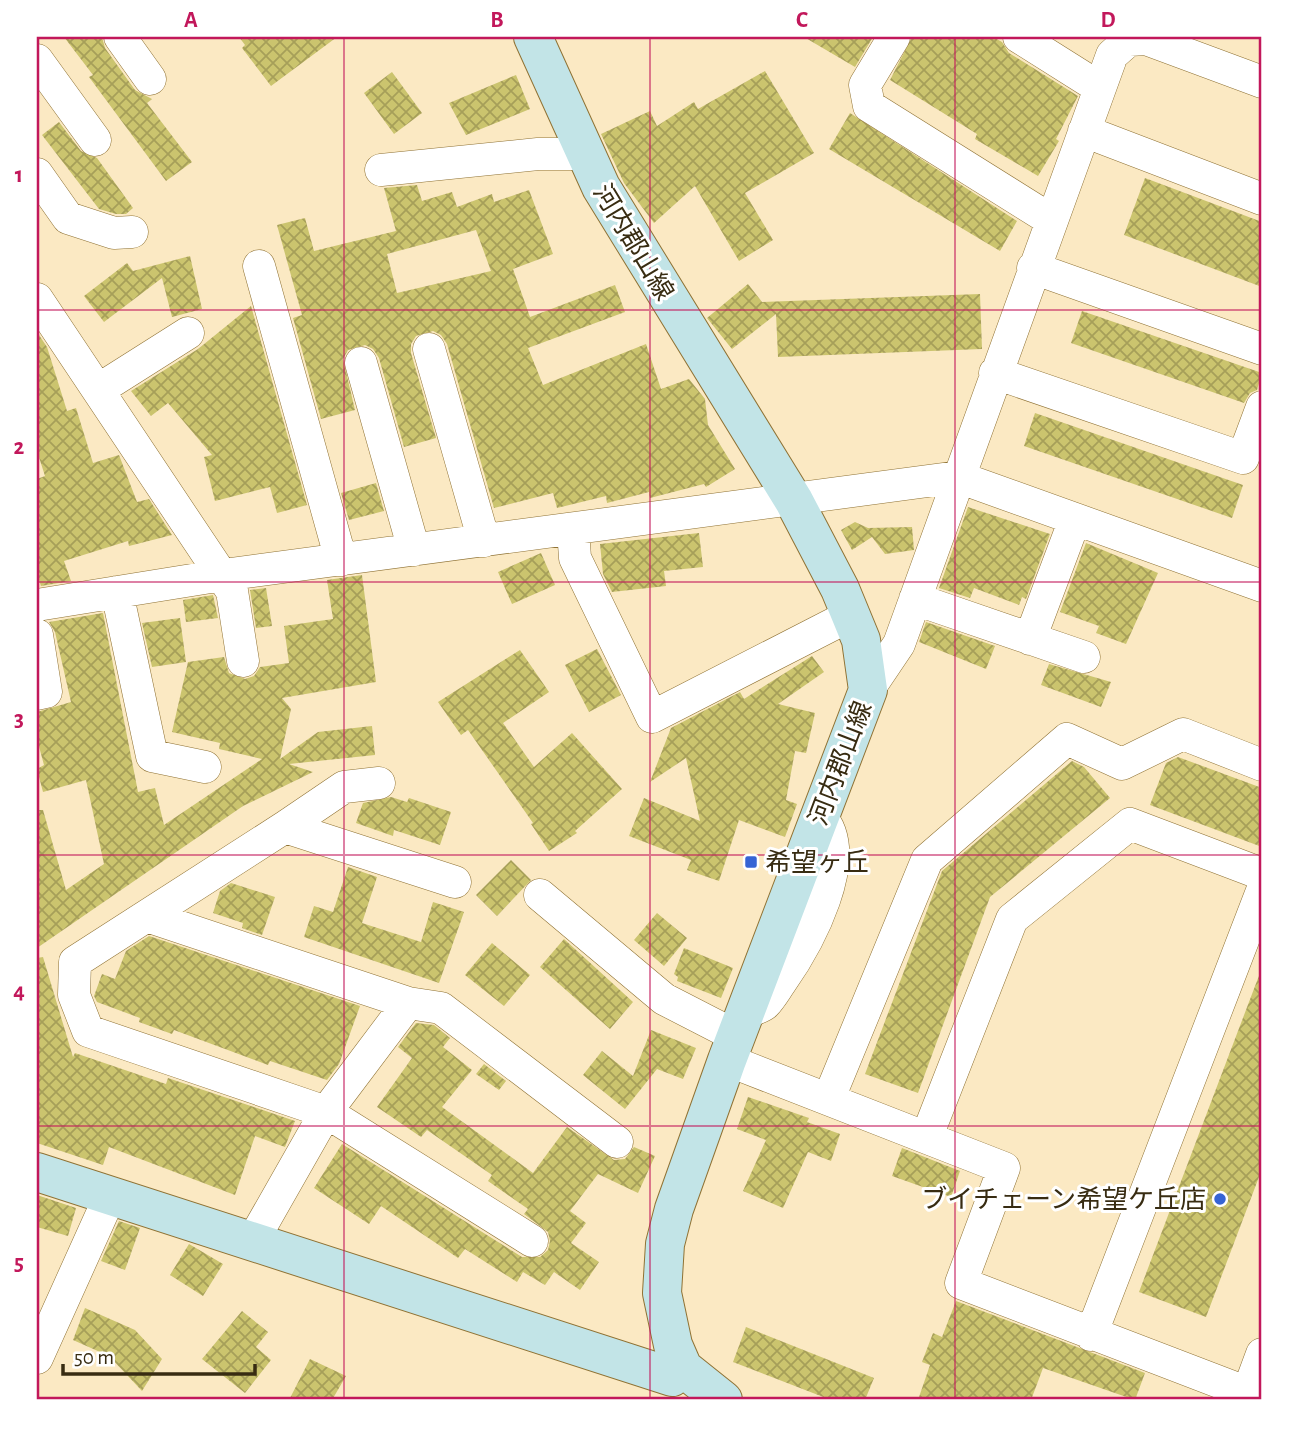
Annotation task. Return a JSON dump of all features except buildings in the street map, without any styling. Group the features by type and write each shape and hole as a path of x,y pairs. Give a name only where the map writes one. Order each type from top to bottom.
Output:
{"main road":[{"name":"河内郡山線","path":"533,37 615,211 794,500 861,640 868,690 736,1036 674,1209 665,1244 662,1293 673,1345 670,1382"},
{"path":"37,1172 723,1400"}],"street":[{"path":"120,37 150,79"},
{"path":"894,37 865,85 869,106 1051,220"},
{"path":"1019,37 1100,88"},
{"path":"868,690 899,643 1112,55 1129,40 1146,39 1187,44 1262,82"},
{"path":"37,60 95,140"},
{"path":"1084,131 1262,199"},
{"path":"381,170 443,161 586,154"},
{"path":"37,174 68,218 114,233 132,232"},
{"path":"259,266 341,560"},
{"path":"1033,268 1262,349"},
{"path":"37,299 233,591 243,661"},
{"path":"98,390 188,333"},
{"path":"429,349 484,541"},
{"path":"361,363 414,550"},
{"path":"995,373 1243,458 1262,407"},
{"path":"37,605 223,575 958,477 1261,582"},
{"path":"1030,639 1075,519"},
{"path":"573,529 575,558 652,717 851,615"},
{"path":"117,592 152,756 205,767"},
{"path":"915,599 1084,657"},
{"path":"37,635 46,692 37,694"},
{"path":"830,1098 927,860 1067,740 1122,764 1183,734 1262,765"},
{"path":"379,783 344,787 75,962 74,995 88,1031 326,1112 531,1241"},
{"path":"926,1136 1012,919 1130,824 1262,874"},
{"path":"285,827 455,882"},
{"path":"1090,1335 1262,891"},
{"path":"540,895 664,999 736,1036 830,1098 1004,1168 961,1283 1246,1396 1262,1354"},
{"path":"147,916 408,1003 441,1008 617,1142"},
{"path":"252,1242 326,1112 408,1003"},
{"path":"37,1358 110,1196"}],"place":[{"name":"希望ヶ丘","path":"751,862"},
{"name":"ブイチェーン希望ケ丘店","path":"1220,1199"}]}
